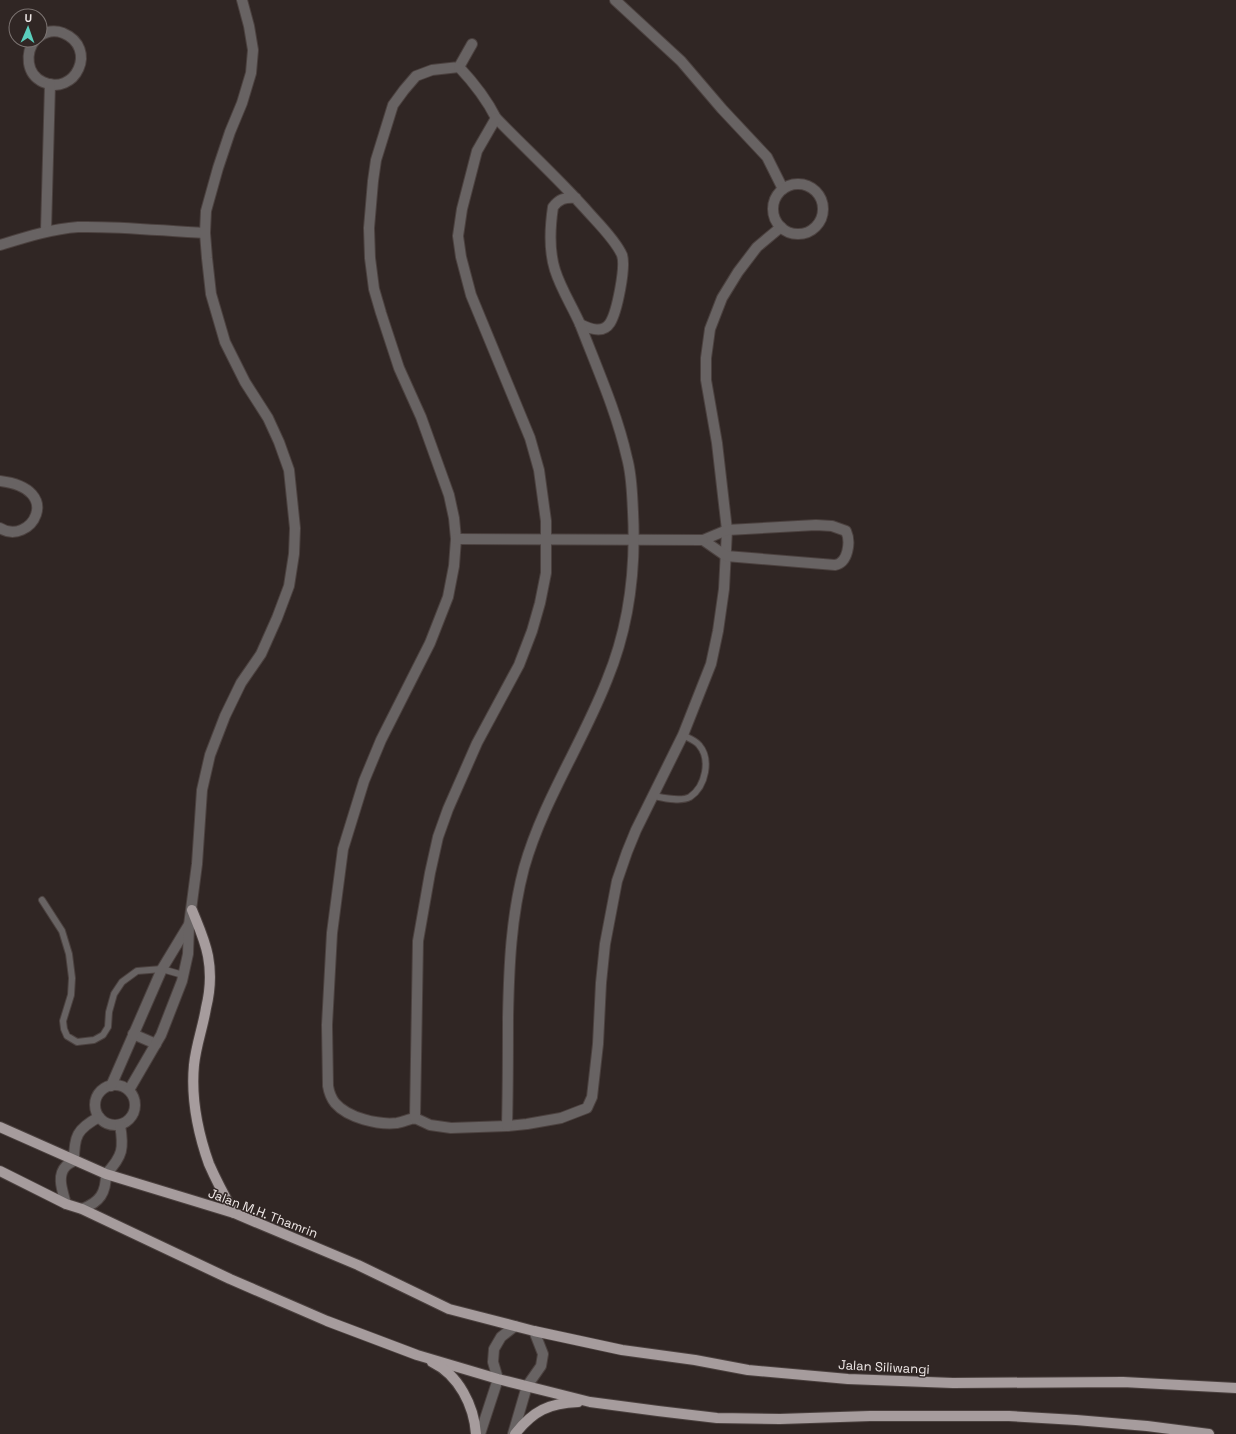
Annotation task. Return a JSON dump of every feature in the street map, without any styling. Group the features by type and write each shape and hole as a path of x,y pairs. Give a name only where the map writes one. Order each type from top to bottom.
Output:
{"main road":[{"path":"192,910 208,957 210,981 194,1065 195,1097 198,1120 209,1164 234,1213"},
{"name":"Jalan M.H. Thamrin","path":"0,1127 106,1174 234,1213 358,1264 449,1309 515,1326"},
{"path":"0,1171 66,1204 82,1209 223,1276 327,1321 417,1355 498,1379 590,1402 717,1418 780,1419 870,1416 1009,1416 1147,1426 1209,1434"},
{"path":"515,1326 534,1330"},
{"name":"Jalan Siliwangi","path":"534,1330 622,1350 695,1360 748,1370 848,1379 953,1383 1123,1382 1236,1388"},
{"path":"417,1355 438,1365 455,1380 468,1399 475,1421 476,1434"},
{"path":"514,1434 534,1414 547,1407 562,1403 590,1402"}],"street":[{"path":"129,1090 161,1035 183,975 188,954 189,925 197,864 202,790 210,755 225,716 241,683 261,654 289,586 294,554 295,528 289,470 279,442 268,418 245,382 225,342 211,294 205,233 206,211 218,168 230,132 242,103 251,73 253,50 249,26 242,0"},
{"path":"615,0 681,61 722,109 767,157 783,189"},
{"path":"30,48 28,53 28,62 35,77 42,82 50,84 66,82 74,76 78,71 81,54 74,40 59,32 51,31 48,32"},
{"path":"460,67 472,44"},
{"path":"460,67 432,70 416,76 393,105 376,160 369,228 370,258 374,289 399,368 421,417 449,495 454,518 456,539 454,566 448,597 430,643 381,740 364,782 343,849 332,933 327,1025 328,1086 330,1095 335,1104 356,1117 378,1122 391,1123 397,1123 415,1118 430,1125 451,1128 507,1126 561,1118 588,1108 592,1097 597,1052 601,983 609,919 617,881 627,852 643,816 683,735 710,664 718,631 724,589 727,530 717,443 706,380 706,358 710,329 722,298 738,272 757,248 781,227"},
{"path":"460,67 478,87 489,103 496,118 576,198 600,225 618,248 622,256 622,282 613,318 609,325 604,329 596,330 580,324"},
{"path":"46,231 50,84"},
{"path":"415,1118 418,941 438,836 448,809 478,742 519,665 532,631 540,603 546,573 546,521 539,470 530,438 471,295 461,257 458,236 462,209 477,151 496,118"},
{"path":"804,184 810,186 820,196 824,210 819,224 814,229 801,234 794,234 781,227 776,221 773,208 778,194 783,189 789,185 804,184"},
{"path":"507,1126 509,961 516,902 533,842 553,791 579,741 607,680 619,646 627,616 634,564 635,539 632,485 628,459 619,429 580,324 555,270 552,254 552,208 562,199 567,197 576,198"},
{"path":"0,245 46,231 77,228 115,227 205,233"},
{"path":"0,481 24,487 33,496 38,509 32,522 27,527 11,532 0,528"},
{"path":"456,539 703,540 727,530 816,525 832,526 846,531 849,542 843,562 835,565 726,556 703,540"},
{"path":"111,1086 162,969 189,925"},
{"path":"133,1034 156,1044"},
{"path":"111,1086 123,1087 129,1090 135,1107 130,1119 126,1123 120,1125 104,1123 96,1111 96,1098 99,1092 104,1088 111,1086"},
{"path":"66,1204 61,1174 66,1166 74,1161 74,1147 77,1135 86,1124 99,1117"},
{"path":"82,1209 91,1206 98,1200 106,1183 106,1174 116,1164 123,1141 120,1125"},
{"path":"480,1434 498,1379 493,1362 494,1349 501,1337 515,1326"},
{"path":"514,1434 527,1386 541,1366 543,1354 534,1330"}],"lane":[{"path":"654,796 674,800 689,797 700,785 706,765 704,752 698,743 683,735"},
{"path":"42,900 62,931 69,954 72,978 71,995 63,1021 67,1036 77,1042 94,1040 103,1035 108,1027 109,1012 114,994 122,982 137,971 162,969 183,975"}]}
